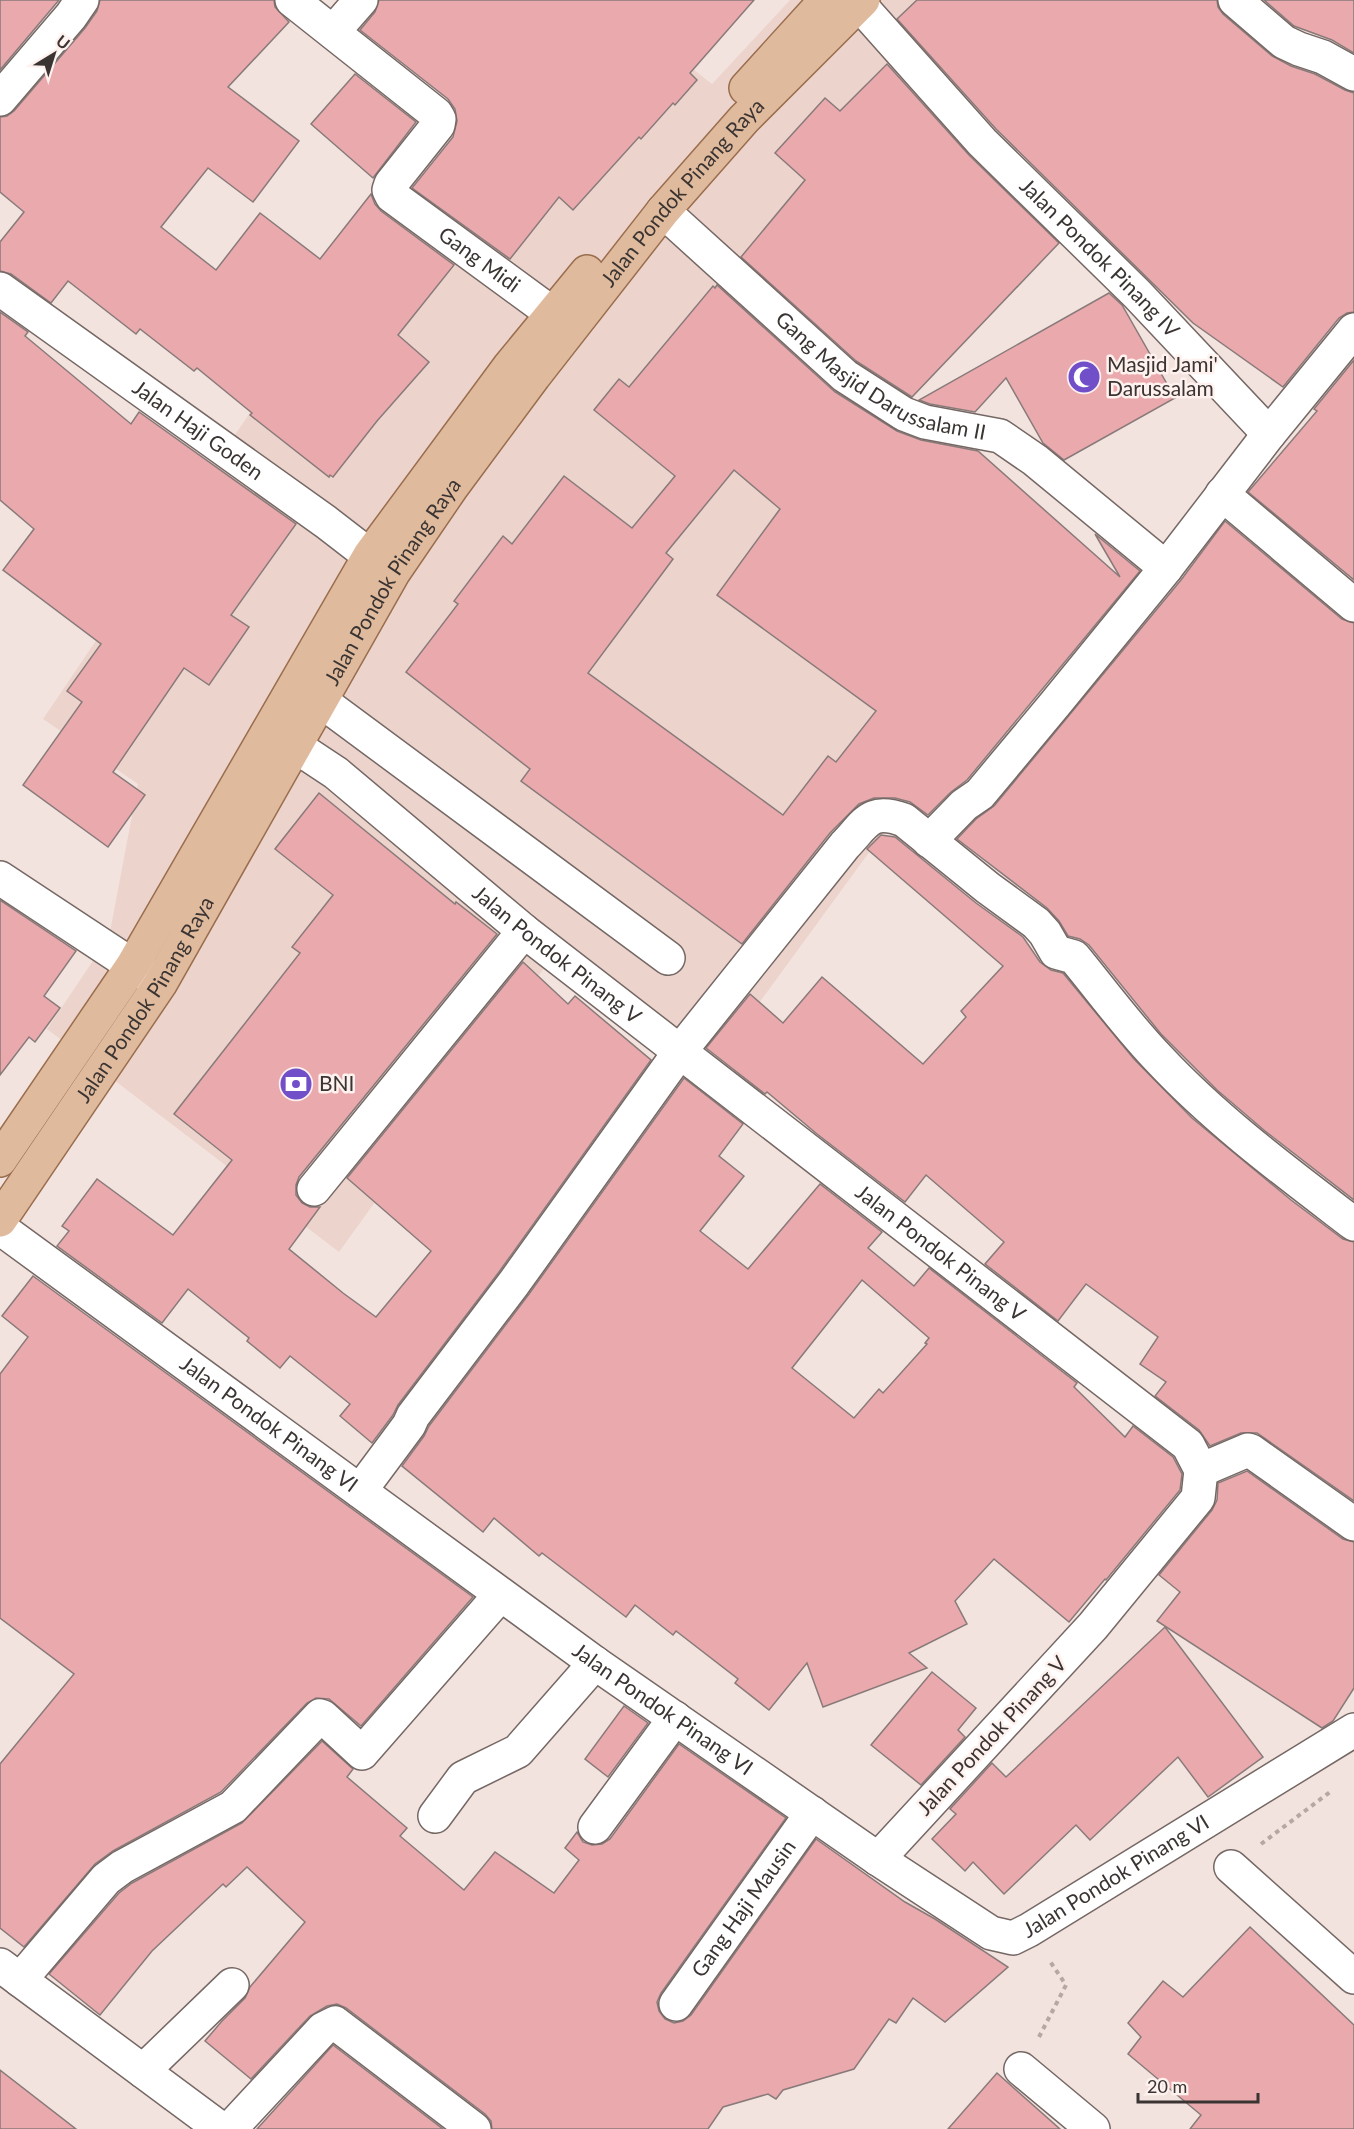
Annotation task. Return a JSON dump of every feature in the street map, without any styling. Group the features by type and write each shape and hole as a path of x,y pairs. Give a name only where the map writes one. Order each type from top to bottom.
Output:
{"main road":[{"name":"Jalan Pondok Pinang Raya","path":"0,1160 133,965 282,737 382,564 509,367 665,178 826,0"},
{"name":"Jalan Pondok Pinang Raya","path":"382,564 451,489 534,376 663,211 744,119 861,2"},
{"name":"Jalan Pondok Pinang Raya","path":"0,1220 160,984 282,737"}],"street":[{"path":"0,99 82,0"},
{"path":"292,0 333,32 361,0"},
{"path":"1235,0 1284,42 1323,57 1354,74"},
{"name":"Jalan Pondok Pinang IV","path":"861,2 982,142 1137,294 1269,434"},
{"name":"Gang Midi","path":"333,32 436,114 439,119 438,125 391,184 389,190 392,196 553,314"},
{"name":"Gang Masjid Darussalam II","path":"663,211 845,376 904,414 926,422 1000,436 1035,460 1166,568"},
{"name":"Jalan Haji Goden","path":"0,289 382,564"},
{"path":"929,841 964,805 980,794 1166,568 1269,434 1354,330"},
{"path":"1222,494 1354,605"},
{"path":"308,692 668,958"},
{"name":"Jalan Pondok Pinang V","path":"282,737 336,773 524,931 681,1050 1188,1445 1201,1470 1198,1498 1093,1626 878,1859"},
{"path":"360,1491 681,1050 845,845 868,820 879,814 904,820 988,888 1036,923 1057,953 1074,957 1157,1058 1187,1088 1254,1147 1354,1224"},
{"path":"0,878 160,984"},
{"path":"314,1189 524,931"},
{"name":"Jalan Pondok Pinang VI","path":"0,1228 595,1663 878,1859 991,1933 1013,1938 1029,1930 1354,1730"},
{"path":"1201,1470 1248,1450 1251,1451 1354,1524"},
{"path":"221,2129 10,1973 106,1879 122,1867 233,1807 320,1716 323,1716 362,1753 500,1595"},
{"path":"435,1816 463,1778 518,1750 595,1663"},
{"path":"595,1827 675,1719"},
{"name":"Gang Haji Mausin","path":"676,2004 812,1813"},
{"path":"1231,1868 1354,1977"},
{"path":"143,2071 232,1984"},
{"path":"230,2129 323,2029 334,2023 474,2129"},
{"path":"1022,2069 1093,2129"}],"path":[{"path":"1231,1868 1335,1788"},
{"path":"1022,2069 1066,1985 1047,1957"}],"shaded area":[{"path":"556,0 605,0 712,84 790,0 1141,0 1061,72 815,330 924,412 812,544 987,691 721,1055 555,953 339,1252 47,1029 109,937 138,784 43,719 268,386"}],"building":[{"path":"0,0 59,0 0,70"},
{"path":"100,0 274,0 275,7 289,22 228,87 299,141 253,202 208,168 161,227 216,270 260,213 320,259 371,194 381,211 454,265 398,335 429,362 377,421 333,477 330,475 329,477 250,415 252,413 197,368 194,371 140,329 136,334 68,281 51,303 11,274 0,271 0,242 24,212 0,192 0,117 7,116 14,111 85,28 97,11"},
{"path":"379,0 754,0 690,73 697,80 675,105 673,103 641,139 639,137 573,210 559,197 510,259 412,188 453,137 457,121 455,109 448,99 360,30 375,12"},
{"path":"917,0 1217,0 1218,7 1223,14 1272,56 1354,93 1354,312 1339,318 1283,387 1193,323 996,129 897,19"},
{"path":"1264,0 1354,0 1354,53 1332,40 1294,26"},
{"path":"887,64 969,155 1059,243 912,397 856,361 741,257 805,180 775,153 825,98 840,111"},
{"path":"355,74 416,122 373,178 311,124"},
{"path":"717,285 835,392 897,431 921,440 978,451 1120,577 1095,534 1140,571 967,780 928,815 910,802 895,798 874,798 859,804 830,833 742,944 521,781 530,769 406,672 458,604 454,601 503,536 512,544 564,476 632,528 675,476 594,410 619,379 629,387 713,286 715,288","holes":["734,470 780,509 717,595 876,711 836,762 828,756 783,815 588,673 673,559 666,553"]},
{"name":"Masjid Jami' Darussalam","path":"1109,293 1122,305 1175,398 1064,460 1043,443 1006,378 975,412 919,400"},
{"path":"0,312 28,332 25,336 131,424 139,412 296,524 231,615 249,627 209,685 184,668 113,772 145,795 108,847 23,785 82,702 67,691 101,644 3,570 34,529 0,500"},
{"path":"1354,360 1354,580 1248,492 1317,411 1314,409"},
{"path":"1225,521 1342,619 1354,623 1354,1200 1265,1131 1217,1090 1161,1034 1089,945 1080,939 1068,936 1059,921 1047,908 957,839 976,819 994,806 1181,580"},
{"path":"319,793 455,904 456,902 497,934 299,1177 296,1195 302,1203 310,1207 320,1207 289,1249 343,1293 376,1317 431,1251 347,1178 523,962 568,1004 575,996 651,1060 499,1272 372,1443 340,1416 350,1404 290,1356 280,1368 247,1341 249,1338 188,1289 162,1323 57,1246 69,1231 62,1226 97,1179 173,1235 232,1160 174,1114 300,953 292,947 333,895 275,849"},
{"path":"881,835 895,837 976,903 1023,937 1040,962 1051,970 1063,973 1134,1059 1192,1118 1291,1200 1343,1239 1354,1242 1354,1501 1257,1433 1241,1433 1210,1446 1199,1430 1155,1396 1166,1382 1140,1364 1158,1337 1086,1284 1058,1321 985,1264 1004,1242 926,1175 905,1202 767,1092 765,1094 706,1048 750,994 783,1023 822,977 923,1064 966,1017 961,1011 1003,966 867,849"},
{"path":"0,900 76,951 44,996 60,1008 35,1042 29,1037 0,1075"},
{"path":"684,1078 743,1124 719,1156 744,1176 700,1231 748,1269 820,1184 882,1232 868,1248 914,1286 929,1268 1077,1383 1074,1387 1125,1437 1133,1426 1173,1457 1182,1474 1180,1490 1069,1622 994,1559 955,1601 967,1624 909,1653 927,1668 823,1707 807,1663 769,1710 735,1683 738,1679 676,1631 673,1635 635,1605 626,1617 542,1553 539,1556 494,1518 483,1532 402,1466 429,1426 529,1294","holes":["862,1280 929,1338 925,1343 927,1344 883,1393 879,1389 854,1418 792,1368"]},
{"path":"33,1276 473,1597 361,1726 329,1699 316,1698 307,1703 221,1792 113,1851 95,1864 24,1947 0,1928 0,1764 74,1674 0,1618 0,1374 28,1337 2,1316"},
{"path":"1247,1471 1343,1539 1354,1542 1354,1688 1333,1721 1322,1728 1157,1621 1180,1592 1159,1575 1212,1510 1217,1500 1218,1483"},
{"path":"1165,1627 1263,1757 1208,1797 1178,1757 1090,1840 1076,1825 1004,1894 973,1862 965,1871 932,1839 956,1814 950,1809 992,1763 1006,1777"},
{"path":"932,1672 976,1708 958,1730 965,1737 921,1785 871,1745"},
{"path":"624,1706 648,1723 608,1777 585,1759"},
{"path":"322,1741 353,1769 347,1777 407,1828 400,1836 464,1890 495,1852 554,1893 579,1860 565,1848 577,1832 583,1842 592,1845 602,1844 610,1839 679,1744 786,1818 661,1993 657,2002 659,2011 665,2019 674,2023 683,2021 691,2015 816,1839 905,1902 1008,1967 945,2022 913,1998 896,2023 889,2019 854,2069 783,2090 776,2099 768,2094 723,2107 708,2129 492,2129 491,2121 485,2114 346,2008 337,2004 327,2006 310,2016 251,2079 205,2041 245,1998 250,1987 305,1922 247,1867 226,1887 223,1884 152,1951 100,2015 49,1974 119,1893 132,1883 242,1823"},
{"path":"1250,1927 1354,2025 1354,2129 1190,2129 1201,2115 1128,2054 1141,2037 1128,2023 1163,1981 1183,1997"},
{"path":"333,2045 443,2129 257,2129"},
{"path":"0,2070 76,2129 0,2129"},
{"path":"997,2073 1060,2129 948,2129"}],"place":[{"name":"Masjid Jami' Darussalam","path":"1084,377"},
{"name":"BNI","path":"296,1084"}]}
